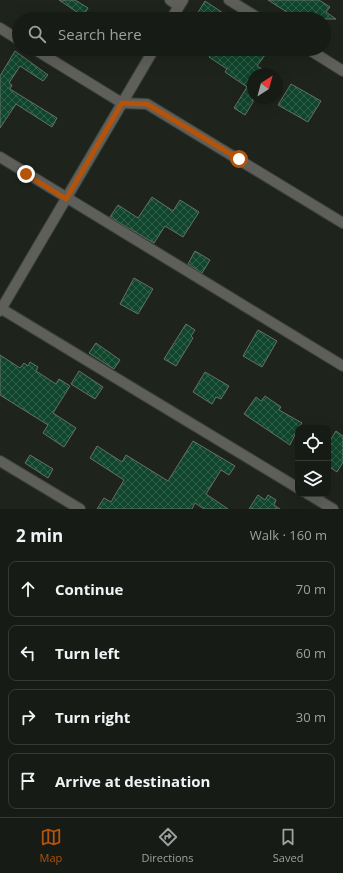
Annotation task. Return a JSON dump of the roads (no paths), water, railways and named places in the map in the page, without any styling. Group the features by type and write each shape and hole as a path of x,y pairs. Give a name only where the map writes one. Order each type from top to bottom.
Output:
{"street":[{"path":"170,0 181,3 175,12"},
{"path":"229,0 249,12"},
{"path":"0,28 12,36"},
{"path":"45,56 122,103 147,104 343,223"},
{"path":"150,56 0,309 295,486"},
{"path":"319,56 343,71"},
{"path":"0,157 66,199 343,366"},
{"path":"0,461 80,509"},
{"path":"313,497 333,509"}]}
